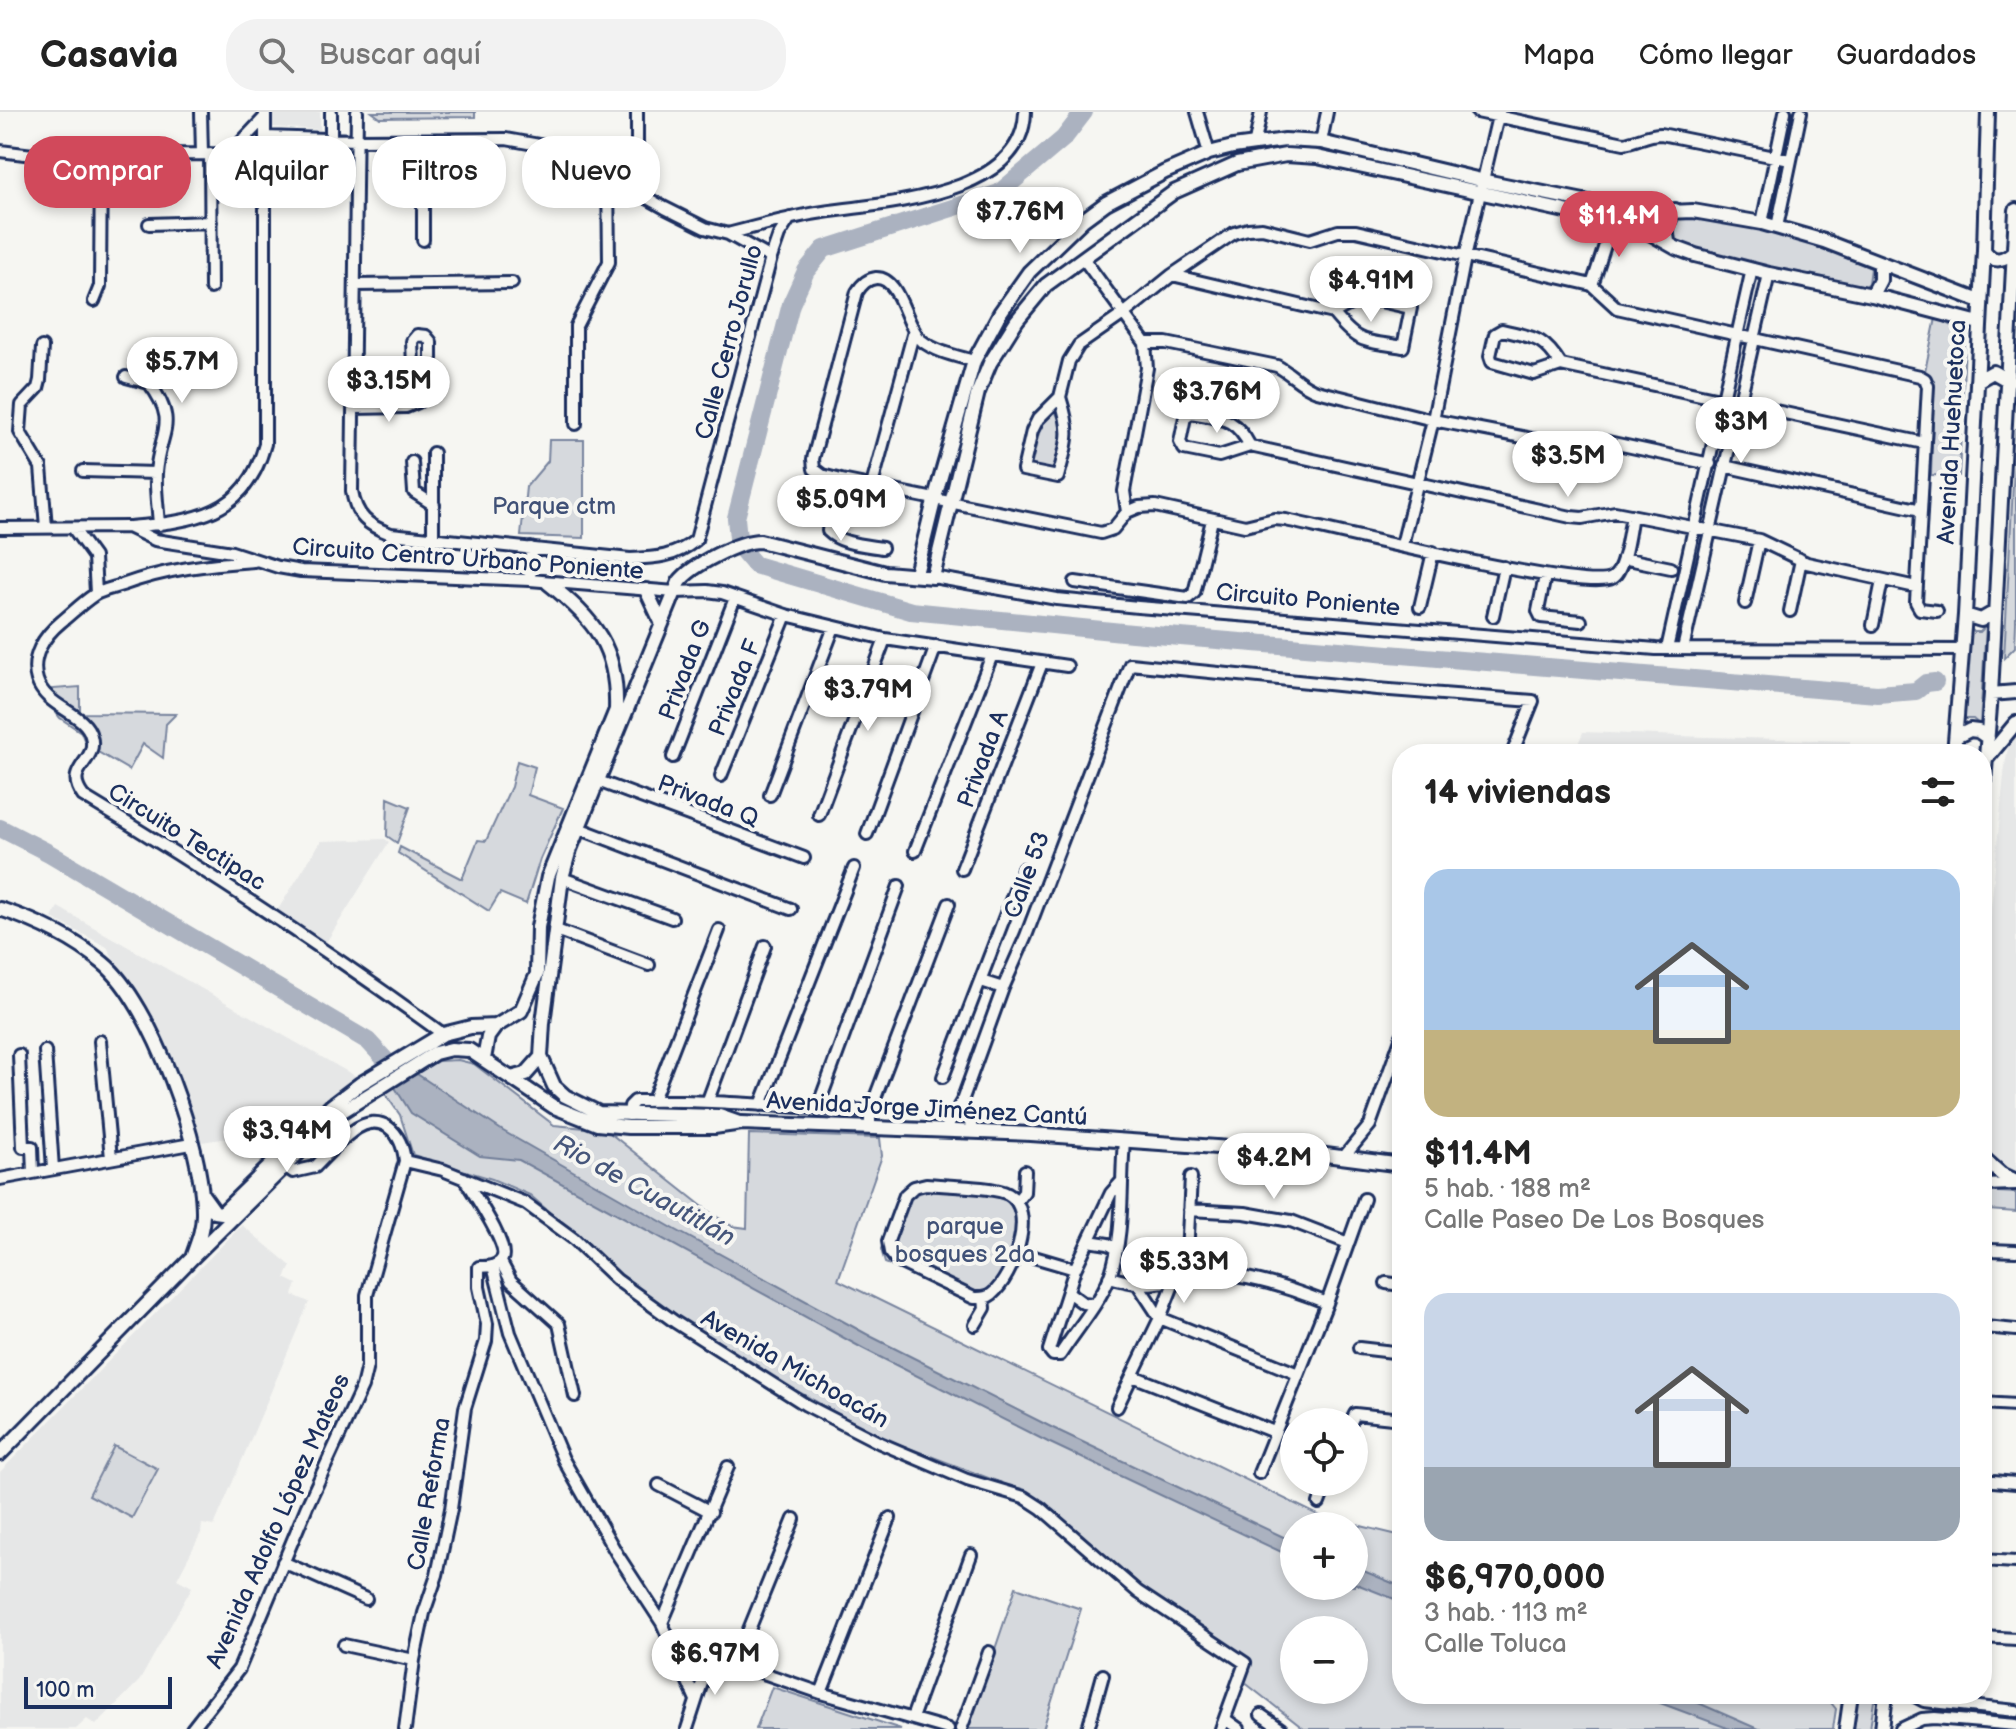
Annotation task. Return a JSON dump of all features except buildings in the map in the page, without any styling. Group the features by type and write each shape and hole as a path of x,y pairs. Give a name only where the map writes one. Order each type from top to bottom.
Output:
{"main road":[{"name":"Avenida Huehuetoca","path":"1955,744 1984,250 1988,112"},
{"path":"916,574 974,361 1000,313 1029,272 1083,220 1106,203 1209,153 1255,142 1321,142 1639,227 1695,255 1979,323"},
{"path":"933,577 978,392 990,363 1017,320 1046,285 1174,192 1237,164 1286,155 1317,157 1643,213 1675,210 1762,223 1824,241 1980,301"},
{"path":"1165,172 1174,192"},
{"path":"1668,241 1668,220 1675,210"},
{"path":"1988,744 2013,346 2016,210"},
{"path":"1984,250 1988,257 1997,261 2006,259 2015,250"},
{"path":"1872,295 1880,280 1880,263"},
{"path":"1029,272 1046,285"},
{"path":"1977,381 1993,372 2009,381"},
{"name":"Circuito Poniente","path":"675,592 690,570 747,541 760,541 885,573 933,577"},
{"path":"484,1059 488,1037 496,1026 521,1011 537,974 538,927 548,877 616,710 617,683 610,655 595,627 578,606 548,583"},
{"path":"646,590 662,624"},
{"path":"675,592 578,828 562,878 541,1057 554,1086 565,1096 599,1113 719,1116 739,1123"},
{"path":"1965,615 1981,620 1995,612"},
{"path":"1991,694 2016,692"},
{"path":"1992,752 2016,723"},
{"path":"1956,737 1970,730 1988,738"},
{"path":"0,909 67,938 104,963 145,1021 159,1049 191,1144 202,1194 202,1232 192,1258"},
{"path":"521,1011 529,1012 543,1023"},
{"path":"0,1454 192,1258 331,1106 410,1061 443,1034 471,1027 496,1026"},
{"name":"Avenida Jorge Jiménez Cantú","path":"410,1061 451,1049 469,1050 554,1107 597,1124 714,1127 739,1123 973,1131 1318,1154 1392,1164"},
{"path":"511,1078 526,1074 541,1057"},
{"path":"202,1194 215,1212 222,1213 280,1162"},
{"path":"1992,1166 2016,1182"},
{"path":"1846,1729 1847,1704"},
{"path":"1882,1729 1885,1704"}],"street":[{"path":"201,112 211,222 211,288"},
{"path":"331,112 331,136"},
{"path":"357,112 352,491 355,506 363,520 391,534 531,548 530,580"},
{"path":"636,136 637,112"},
{"path":"728,234 790,218 924,195 965,184 995,168 1012,149 1021,134 1025,112"},
{"path":"1197,112 1209,153"},
{"path":"1255,142 1261,112"},
{"path":"1321,142 1327,112"},
{"path":"1477,112 1624,143 1648,134 1661,134 1790,160"},
{"path":"1762,223 1785,112"},
{"path":"1777,227 1801,112"},
{"path":"265,114 265,136"},
{"path":"246,136 265,114"},
{"path":"1402,545 1419,483 1498,114"},
{"path":"357,140 372,140"},
{"path":"0,151 24,154"},
{"path":"191,154 206,154"},
{"path":"660,203 705,228 728,234 771,258"},
{"path":"94,301 100,286 101,208"},
{"path":"0,528 128,527 197,519 219,510 252,479 265,444 266,208"},
{"path":"423,208 423,240"},
{"path":"576,424 576,326 609,262 608,208"},
{"name":"Calle Cerro Jorullo","path":"531,548 630,559 664,558 683,551 696,540 771,258 779,235 790,218"},
{"path":"1592,285 1613,221"},
{"path":"149,224 211,222"},
{"path":"1060,397 1069,424 1069,436 1058,477 1023,470 1032,431 1038,419 1060,397 1069,361 1079,345 1172,275 1234,233 1248,229 1262,228 1310,240 1338,231 1356,231 1592,285 1617,308 1925,379 1928,386 1916,587 1918,608 1937,611"},
{"path":"1083,258 1145,343 1147,368 1124,491 1127,512"},
{"path":"1667,649 1752,269"},
{"path":"1683,649 1769,274"},
{"path":"1172,275 1333,313 1350,334 1359,339 1403,347 1411,308 1367,298 1333,313"},
{"path":"974,361 939,350 921,340 892,285 883,279 873,278 862,283 857,292 813,459 814,469 822,475 841,480 1101,533 1113,529 1127,512 1155,506 1245,526 1274,519 1286,520 1545,576 1602,582 1615,578 1623,558 1632,515"},
{"path":"355,285 512,283"},
{"path":"1561,365 1549,345 1541,340 1502,330 1495,334 1490,356 1495,363 1534,374 1561,365 1924,443"},
{"path":"872,485 914,331"},
{"path":"353,408 406,407 418,402 431,375 431,342 426,336 417,335 412,341 414,391 418,402"},
{"path":"1145,343 1166,343 1277,366 1289,372 1302,386 1433,420 1548,442 1608,442 1710,464"},
{"path":"42,347 38,388 22,405 20,432 41,467 46,527"},
{"path":"126,377 149,383 165,410 167,430 156,473 159,525"},
{"path":"1250,446 1241,429 1229,420 1191,413 1185,417 1181,447 1219,456 1250,446 1571,517 1615,512 1632,515 1759,540 1801,560 1916,587"},
{"path":"433,453 433,540"},
{"path":"412,462 414,492 434,505"},
{"path":"1724,466 1921,510"},
{"path":"83,471 156,473"},
{"path":"841,480 828,531 849,542 882,548"},
{"path":"1075,582 1188,598 1194,593 1212,520"},
{"path":"86,543 93,527"},
{"path":"128,527 155,540 232,552 259,561"},
{"path":"73,528 94,557 96,593 146,576 205,564 259,561"},
{"path":"1745,603 1759,540"},
{"path":"1420,607 1433,552"},
{"path":"1623,558 1671,568"},
{"path":"1790,611 1801,560"},
{"name":"Circuito Centro Urbano Poniente","path":"259,561 301,571 530,580 675,592 707,591 786,615 885,639 1067,666"},
{"path":"1493,616 1504,567"},
{"path":"1545,576 1538,611 1541,617 1581,621"},
{"name":"Circuito Poniente","path":"933,577 1057,599 1429,633 1667,649 1963,650"},
{"path":"1873,625 1882,581"},
{"name":"Circuito Tectipac","path":"96,593 41,642 36,661 36,678 43,693 84,724 91,733 90,754 76,774 75,786 83,796 351,967 443,1034"},
{"name":"Privada G","path":"673,757 735,598"},
{"name":"Privada F","path":"721,776 786,615"},
{"path":"770,795 834,627"},
{"path":"819,815 885,639"},
{"path":"867,834 936,646"},
{"path":"915,851 992,655"},
{"name":"Privada A","path":"962,869 1042,663"},
{"name":"Calle 53","path":"945,1130 962,1101 1130,664 1533,701 1516,744"},
{"name":"Privada Q","path":"598,781 804,858"},
{"path":"578,828 791,909"},
{"path":"761,1105 854,868"},
{"path":"943,1077 1023,869"},
{"path":"562,878 672,918"},
{"path":"817,1109 899,886"},
{"path":"870,1127 870,1111 949,904"},
{"path":"556,930 649,965"},
{"path":"653,1100 719,930"},
{"path":"708,1100 765,946"},
{"path":"981,981 1003,988"},
{"path":"100,1041 111,1158"},
{"path":"45,1051 53,1169"},
{"path":"19,1055 23,1147 32,1147 33,1173"},
{"path":"1343,1158 1370,1125 1392,1064"},
{"path":"629,1115 630,1106 635,1101 653,1100 708,1100 870,1111"},
{"path":"962,1101 973,1131"},
{"path":"280,1162 293,1172 315,1167 354,1130 376,1124 388,1126 398,1134 404,1146 405,1161"},
{"path":"1120,1183 1111,1193 1075,1269 1049,1350 1053,1355 1060,1355 1109,1277 1117,1249 1123,1196 1120,1183 1124,1141"},
{"path":"0,1179 191,1144"},
{"name":"Avenida Michoacán","path":"405,1161 464,1178 525,1203 574,1239 617,1280 675,1322 806,1405 880,1443 967,1480 1024,1497 1056,1519 1138,1592 1245,1663 1223,1724"},
{"name":"Avenida Adolfo López Mateos","path":"192,1729 239,1669 283,1562 362,1387 367,1366 367,1295 405,1161"},
{"path":"1017,1201 1024,1192 1025,1171"},
{"path":"1117,1407 1180,1278 1191,1177"},
{"path":"464,1178 501,1241 505,1254 497,1264 510,1333 563,1459 617,1554 662,1623 696,1700"},
{"path":"1992,1184 2016,1182"},
{"path":"926,1184 1005,1192 1017,1201 1021,1212 1017,1252 1004,1280 991,1295 984,1298 974,1298 897,1261 890,1252 888,1241 905,1195 914,1187 926,1184"},
{"path":"1259,1473 1327,1303 1364,1199"},
{"path":"1189,1210 1245,1213 1291,1221 1348,1243"},
{"path":"1089,1241 1117,1249"},
{"path":"1992,1250 2016,1251"},
{"path":"1017,1252 1075,1269"},
{"path":"497,1264 511,1281 559,1324 575,1396"},
{"name":"Calle Reforma","path":"405,1729 414,1660 448,1522 465,1408 486,1341 487,1324 479,1287 479,1267 497,1264"},
{"path":"1109,1277 1139,1286 1180,1278 1235,1277 1278,1284 1327,1303"},
{"path":"1386,1283 1392,1284"},
{"path":"1139,1286 1160,1318 1298,1374"},
{"path":"1068,1292 1083,1303 1093,1304"},
{"path":"975,1325 985,1308 984,1298"},
{"path":"1992,1328 2016,1330"},
{"path":"1359,1348 1392,1352"},
{"path":"1133,1376 1274,1432"},
{"path":"1992,1404 2016,1405"},
{"path":"1368,1418 1392,1419"},
{"path":"662,1623 728,1467"},
{"path":"1992,1481 2016,1483"},
{"path":"659,1485 711,1512"},
{"path":"1319,1503 1322,1496"},
{"path":"821,1693 890,1518"},
{"path":"735,1664 794,1519"},
{"path":"912,1718 971,1555"},
{"path":"1992,1561 2016,1562"},
{"path":"283,1562 366,1599"},
{"path":"1992,1638 2016,1639"},
{"path":"344,1645 414,1660"},
{"path":"961,1729 989,1652"},
{"path":"687,1729 711,1655 821,1693 948,1729"},
{"path":"1088,1729 1103,1675"},
{"path":"1952,1704 2016,1711"},
{"path":"1261,1715 1281,1729"},
{"path":"1901,1729 1922,1719 1935,1718 2016,1725"},
{"path":"1223,1724 1239,1729"}],"shaded area":[{"path":"270,112 320,112 320,130 270,127"},
{"path":"1583,732 1850,741 1850,744 1578,744"},
{"path":"2016,732 2016,1176 1992,1161 1992,897 2009,741"},
{"path":"385,839 389,842 322,949 272,919 321,841"},
{"path":"58,907 355,1076 286,1138 235,1137 195,1143 171,1060 107,947 52,918"},
{"path":"417,1074 503,1131 872,1337 1053,1428 1280,1535 1280,1551 1048,1442 864,1349 519,1160 480,1156 411,1113 394,1086"},
{"path":"242,1225 291,1266 285,1278 297,1284 293,1295 309,1302 214,1526 202,1524 201,1533 177,1579 192,1587 140,1680 96,1725 87,1719 76,1729 0,1729 0,1472"},
{"path":"1368,1573 1392,1583 1392,1598 1368,1589"},
{"path":"1663,1704 1701,1704 1758,1729 1730,1729"}],"green space":[{"path":"372,112 475,112 475,117 380,118"},
{"path":"1681,208 1801,238 1871,268 1869,283 1861,291 1675,243 1670,233"},
{"path":"1936,318 1953,326 1965,343 1959,476 1931,475 1934,385 1925,371"},
{"path":"1055,410 1063,429 1053,475 1025,469 1033,429"},
{"path":"2016,428 2015,647 2004,658"},
{"name":"Parque ctm","path":"549,440 584,440 584,538 521,536 526,487 548,461"},
{"path":"1968,626 1974,632 1980,632 1986,626 1980,725 1973,719 1965,719 1962,724"},
{"path":"80,687 80,713 176,714 166,724 163,758 143,744 129,770 86,745 81,732 60,718 39,690"},
{"path":"517,761 535,767 528,795 563,808 540,859 526,904 500,893 489,911 398,853 400,847 462,879 478,840 486,841 511,787"},
{"path":"388,798 410,807 397,843 387,836"},
{"path":"458,1060 474,1064 554,1125 606,1130 712,1214 732,1226 747,1228 749,1134 880,1138 882,1156 838,1280 1312,1512 1280,1512 1280,1600 1368,1600 1368,1528 1392,1534 1392,1704 1832,1704 1836,1709 1833,1729 1304,1729 1244,1682 1251,1661 1142,1589 1082,1534 1031,1494 880,1437 783,1383 686,1322 622,1276 530,1195 492,1179 413,1155 400,1115 384,1092 438,1061"},
{"name":"parque bosques 2da","path":"913,1181 985,1190 1001,1196 1013,1206 1019,1220 1010,1266 1000,1281 979,1299 885,1263 881,1249 898,1198"},
{"path":"1992,1192 2016,1193 2016,1212 1992,1210"},
{"path":"114,1446 158,1469 132,1518 89,1495"},
{"path":"1016,1587 1081,1609 1043,1729 968,1729"},
{"path":"772,1687 901,1729 756,1729"},
{"path":"1856,1704 1874,1704 1870,1729 1852,1729"}],"waterway":[{"path":"738,538 736,518 791,304 806,271 824,249 999,193 1064,138 1084,112"},
{"path":"743,551 755,565 911,611 1132,633 1877,694 1916,691 1926,683 1935,682"},
{"name":"Rio de Cuautitlán","path":"0,828 49,853 368,1041 403,1079"}]}
